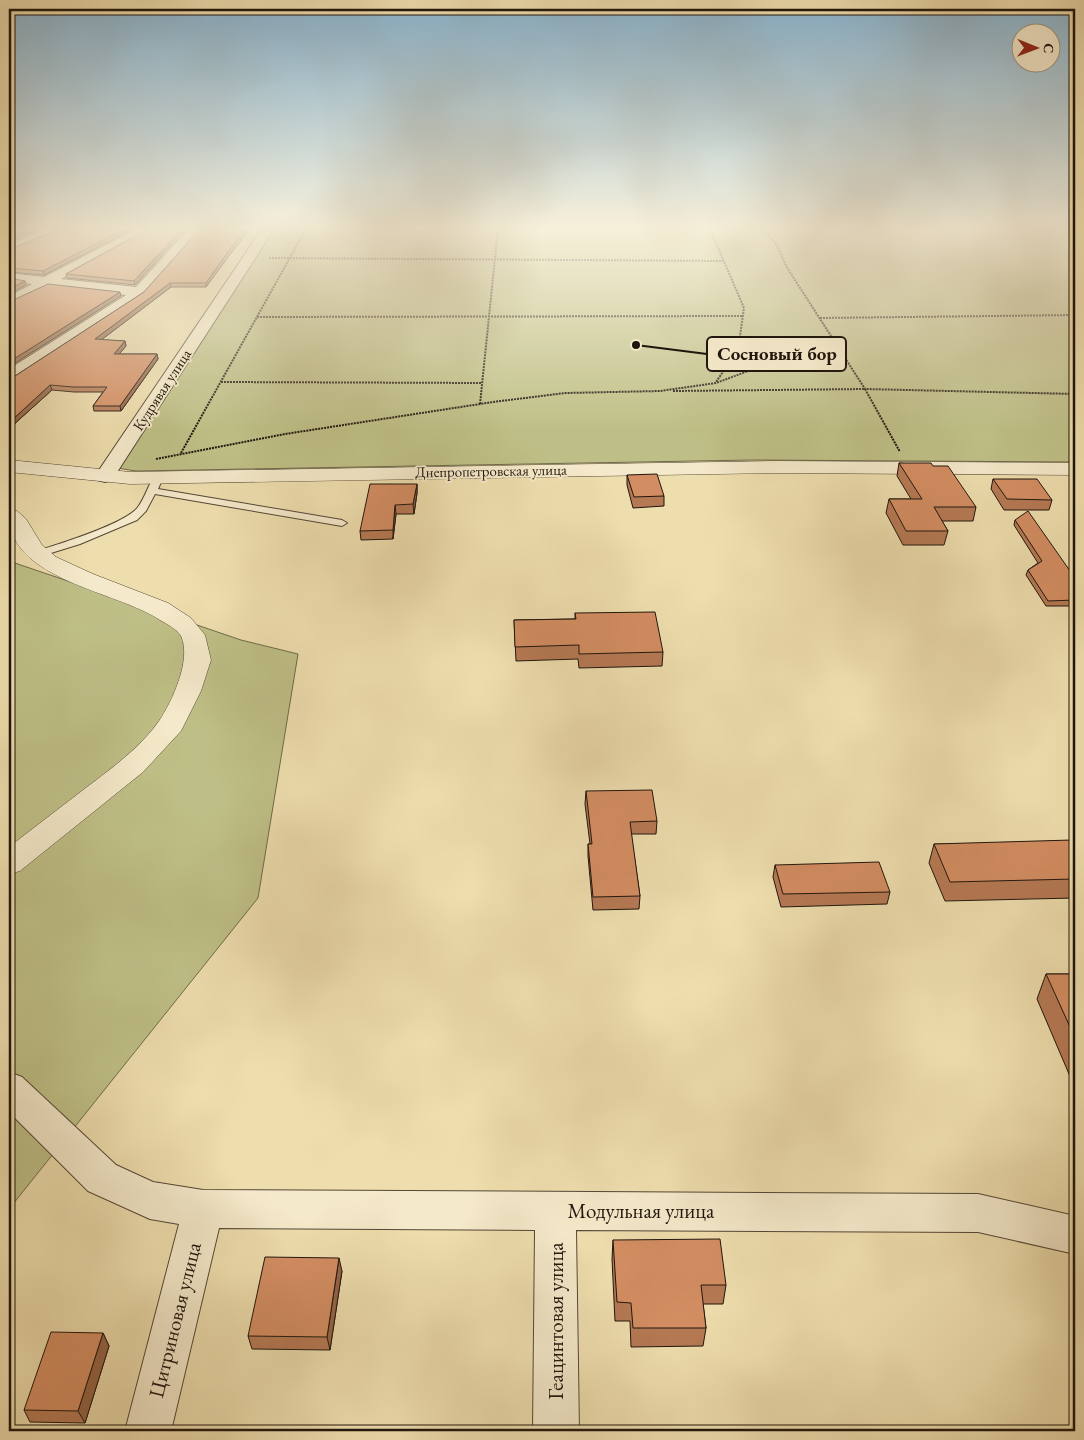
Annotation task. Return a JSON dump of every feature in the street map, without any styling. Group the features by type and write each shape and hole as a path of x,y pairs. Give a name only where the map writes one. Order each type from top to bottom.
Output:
{"street":[{"path":"9,376 133,296"},
{"name":"Кудрявая улица","path":"106,476 224,296"},
{"name":"Днепропетровская улица","path":"9,466 106,476 774,466 1075,469"},
{"path":"9,516 18,524 33,549 48,562 85,579 159,608 182,623 193,635 198,660 188,691 171,724 133,766 9,863"},
{"name":"Модульная улица","path":"9,1088 102,1178 150,1200 203,1209 978,1213 1075,1235"},
{"name":"Цитриновая улица","path":"148,1431 203,1209"},
{"name":"Геацинтовая улица","path":"555,1210 556,1431"}],"lane":[{"path":"38,554 76,542 133,518 142,509 155,476 342,523"}],"path":[{"path":"155,476 181,454 269,296"},
{"path":"480,404 490,296"},
{"path":"716,383 738,350 744,308 739,296"},
{"path":"806,296 865,389 909,468"},
{"path":"820,318 1075,315"},
{"path":"257,317 743,316"},
{"path":"660,391 716,383 834,339"},
{"path":"221,382 482,383"},
{"path":"181,454 294,433 480,404 565,393 865,389 1075,394"}],"green space":[{"path":"228,296 1075,296 1075,462 751,460 136,471 117,468"},
{"path":"9,561 241,640 298,654 258,898 9,1209"}],"building":[{"path":"22,296 113,296 9,362 9,302"},
{"path":"138,296 152,296 95,339 125,341 114,354 157,354 120,406 93,406 107,387 50,385 9,421 9,378 15,376"},
{"path":"899,463 931,463 933,466 948,466 976,507 934,507 948,531 906,531 889,499 922,499"},
{"path":"657,474 664,496 634,497 627,475"},
{"path":"993,479 1037,479 1052,500 1007,499"},
{"path":"370,484 417,484 413,504 395,505 393,530 360,531"},
{"path":"1028,511 1075,578 1075,600 1048,601 1028,570 1042,561 1015,520"},
{"path":"655,612 663,652 579,654 579,645 515,647 514,620 576,619 575,613"},
{"path":"652,790 657,821 630,822 640,896 593,897 588,844 592,844 586,791"},
{"path":"1072,840 1075,845 1075,879 950,882 934,844"},
{"path":"879,862 890,892 783,894 775,865"},
{"path":"1046,974 1075,974 1075,1038"},
{"path":"720,1239 726,1285 701,1285 706,1328 633,1328 631,1303 617,1302 613,1240"},
{"path":"265,1257 339,1258 327,1337 248,1336"},
{"path":"51,1332 103,1333 78,1411 24,1410"}],"place":[{"name":"Сосновый бор","path":"636,345"}]}
